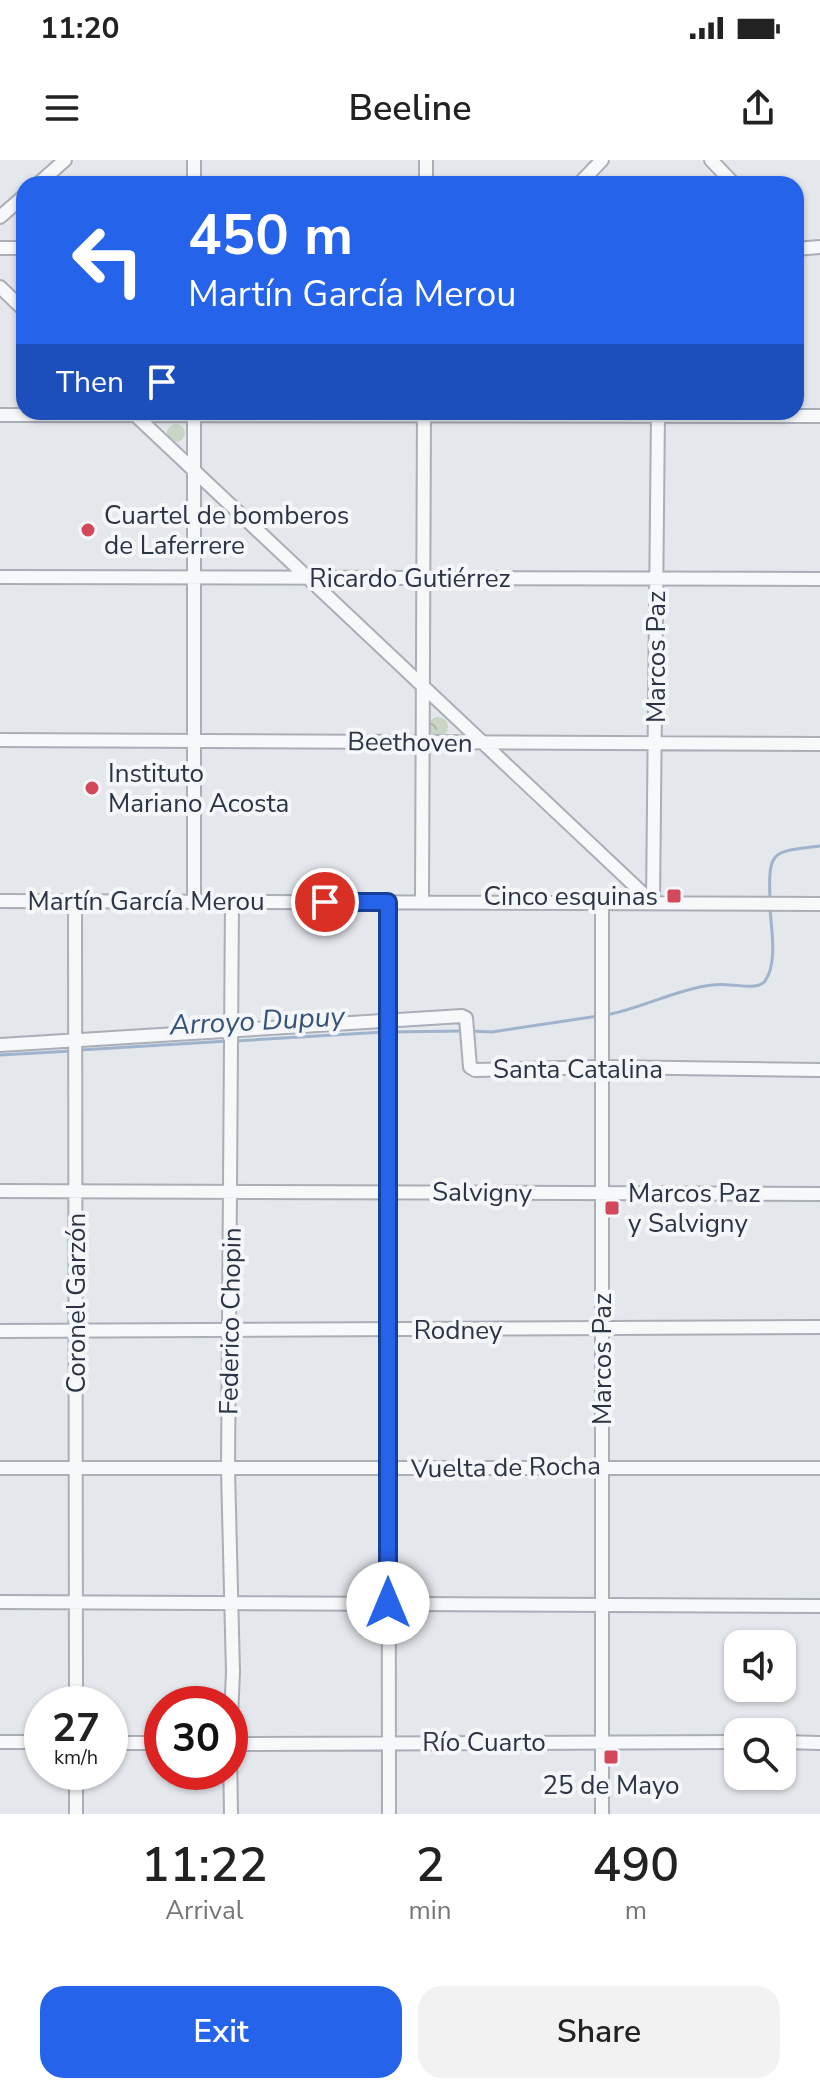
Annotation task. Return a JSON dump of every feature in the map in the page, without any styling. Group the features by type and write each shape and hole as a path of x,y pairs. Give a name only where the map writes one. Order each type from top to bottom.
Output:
{"street":[{"path":"47,176 65,160"},
{"path":"587,176 602,160"},
{"path":"711,160 726,176"},
{"path":"0,217 16,203"},
{"path":"0,287 16,302"},
{"path":"140,420 653,903"},
{"path":"194,420 194,902"},
{"path":"422,901 424,420"},
{"name":"Marcos Paz","path":"653,903 658,420"},
{"name":"Ricardo Gutiérrez","path":"0,577 820,579"},
{"name":"Beethoven","path":"0,740 820,744"},
{"name":"Martín García Merou","path":"0,901 820,904"},
{"name":"Coronel Garzón","path":"75,901 76,1686"},
{"name":"Federico Chopin","path":"230,1686 228,1470 232,902"},
{"path":"388,902 389,1814"},
{"name":"Marcos Paz","path":"602,904 602,1814"},
{"name":"Santa Catalina","path":"0,1045 387,1024 462,1016 466,1022 470,1067 475,1070 604,1067 820,1070"},
{"name":"Salvigny","path":"0,1191 820,1194"},
{"name":"Rodney","path":"0,1331 820,1327"},
{"name":"Vuelta de Rocha","path":"0,1468 820,1468"},
{"path":"0,1602 820,1606"},
{"path":"0,1742 24,1742"},
{"name":"Río Cuarto","path":"248,1742 724,1742"},
{"path":"796,1742 820,1743"},
{"path":"76,1790 76,1814"},
{"path":"231,1790 231,1814"}],"green space":[{"path":"172,424 180,424 185,433 183,440 172,442 167,437 167,429"},
{"path":"438,717 445,720 448,727 445,734 438,737 431,734 428,727 431,720"}],"waterway":[{"name":"Arroyo Dupuy","path":"770,900 770,871 776,856 820,846"},
{"name":"Arroyo Dupuy","path":"606,1015 700,987 762,984 769,974 773,955 770,908"},
{"name":"Arroyo Dupuy","path":"471,1031 492,1032 598,1016"},
{"name":"Arroyo Dupuy","path":"391,1032 463,1031"},
{"name":"Arroyo Dupuy","path":"235,1041 384,1032"},
{"name":"Arroyo Dupuy","path":"80,1050 228,1041"},
{"name":"Arroyo Dupuy","path":"0,1055 72,1051"}],"place":[{"name":"Cuartel de bomberos de Laferrere","path":"88,530"},
{"name":"Instituto Mariano Acosta","path":"92,788"},
{"name":"Cinco esquinas","path":"674,896"},
{"name":"Marcos Paz y Salvigny","path":"612,1208"},
{"name":"25 de Mayo","path":"611,1757"}],"route":[{"path":"325,902 388,902 388,1603"}]}
